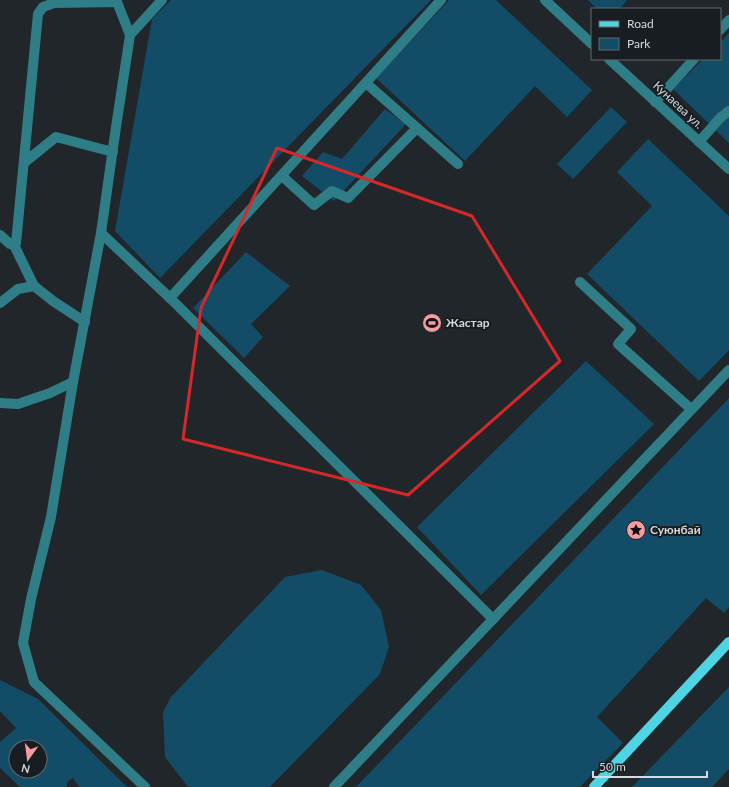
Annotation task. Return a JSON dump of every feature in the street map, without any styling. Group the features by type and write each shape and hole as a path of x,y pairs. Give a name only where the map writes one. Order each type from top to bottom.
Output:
{"main road":[{"path":"594,787 729,642"}],"street":[{"path":"130,35 162,0"},
{"path":"170,298 441,0"},
{"path":"545,0 591,43"},
{"path":"14,245 16,243 25,162 38,14 44,7 54,3 117,2 130,35 113,152 101,233 73,382 51,517 31,598 23,643 34,682 145,787"},
{"path":"721,29 729,20"},
{"name":"Кунаева ул.","path":"610,60 729,169"},
{"path":"655,102 693,60"},
{"path":"366,83 458,164"},
{"path":"699,142 720,118 729,111"},
{"path":"282,176 314,205 332,190 348,198 418,128"},
{"path":"25,162 56,138 113,152"},
{"path":"101,233 170,298 493,619"},
{"path":"0,235 10,244 14,245 34,286 53,301 85,322"},
{"path":"580,282 631,329 618,344 691,409"},
{"path":"0,303 18,290 34,286"},
{"path":"334,787 729,370"},
{"path":"0,403 18,404 50,393 73,382"}],"highlighted area":[{"path":"277,148 472,216 560,361 408,495 183,439 201,308"}],"green space":[{"path":"171,0 431,0 160,278 115,231 152,19"},
{"path":"449,0 496,0 592,90 567,117 535,86 465,161 376,78"},
{"path":"588,0 627,0 621,8 596,8"},
{"path":"729,33 729,143 673,89 702,60 721,60 721,41"},
{"path":"611,107 627,122 573,179 557,164"},
{"path":"385,109 406,124 334,201 302,176 323,152 342,159"},
{"path":"648,139 729,216 729,350 699,381 587,274 652,206 617,172"},
{"path":"246,252 290,286 251,324 263,337 244,358 193,308"},
{"path":"586,361 654,424 481,595 417,527"},
{"path":"729,398 729,607 724,613 706,598 597,717 623,743 580,787 356,787"},
{"path":"322,570 361,585 381,610 389,647 380,674 270,787 188,787 165,757 163,712 171,697 285,577"},
{"path":"0,680 38,699 127,787 79,787 73,778 67,782 67,787 20,787 12,779 48,779 48,739 8,739 8,776 0,768 0,742 16,728 0,711"},
{"path":"729,687 729,769 712,787 632,787"}],"place":[{"name":"Жастар","path":"432,323"},
{"name":"Суюнбай","path":"636,530"}]}
